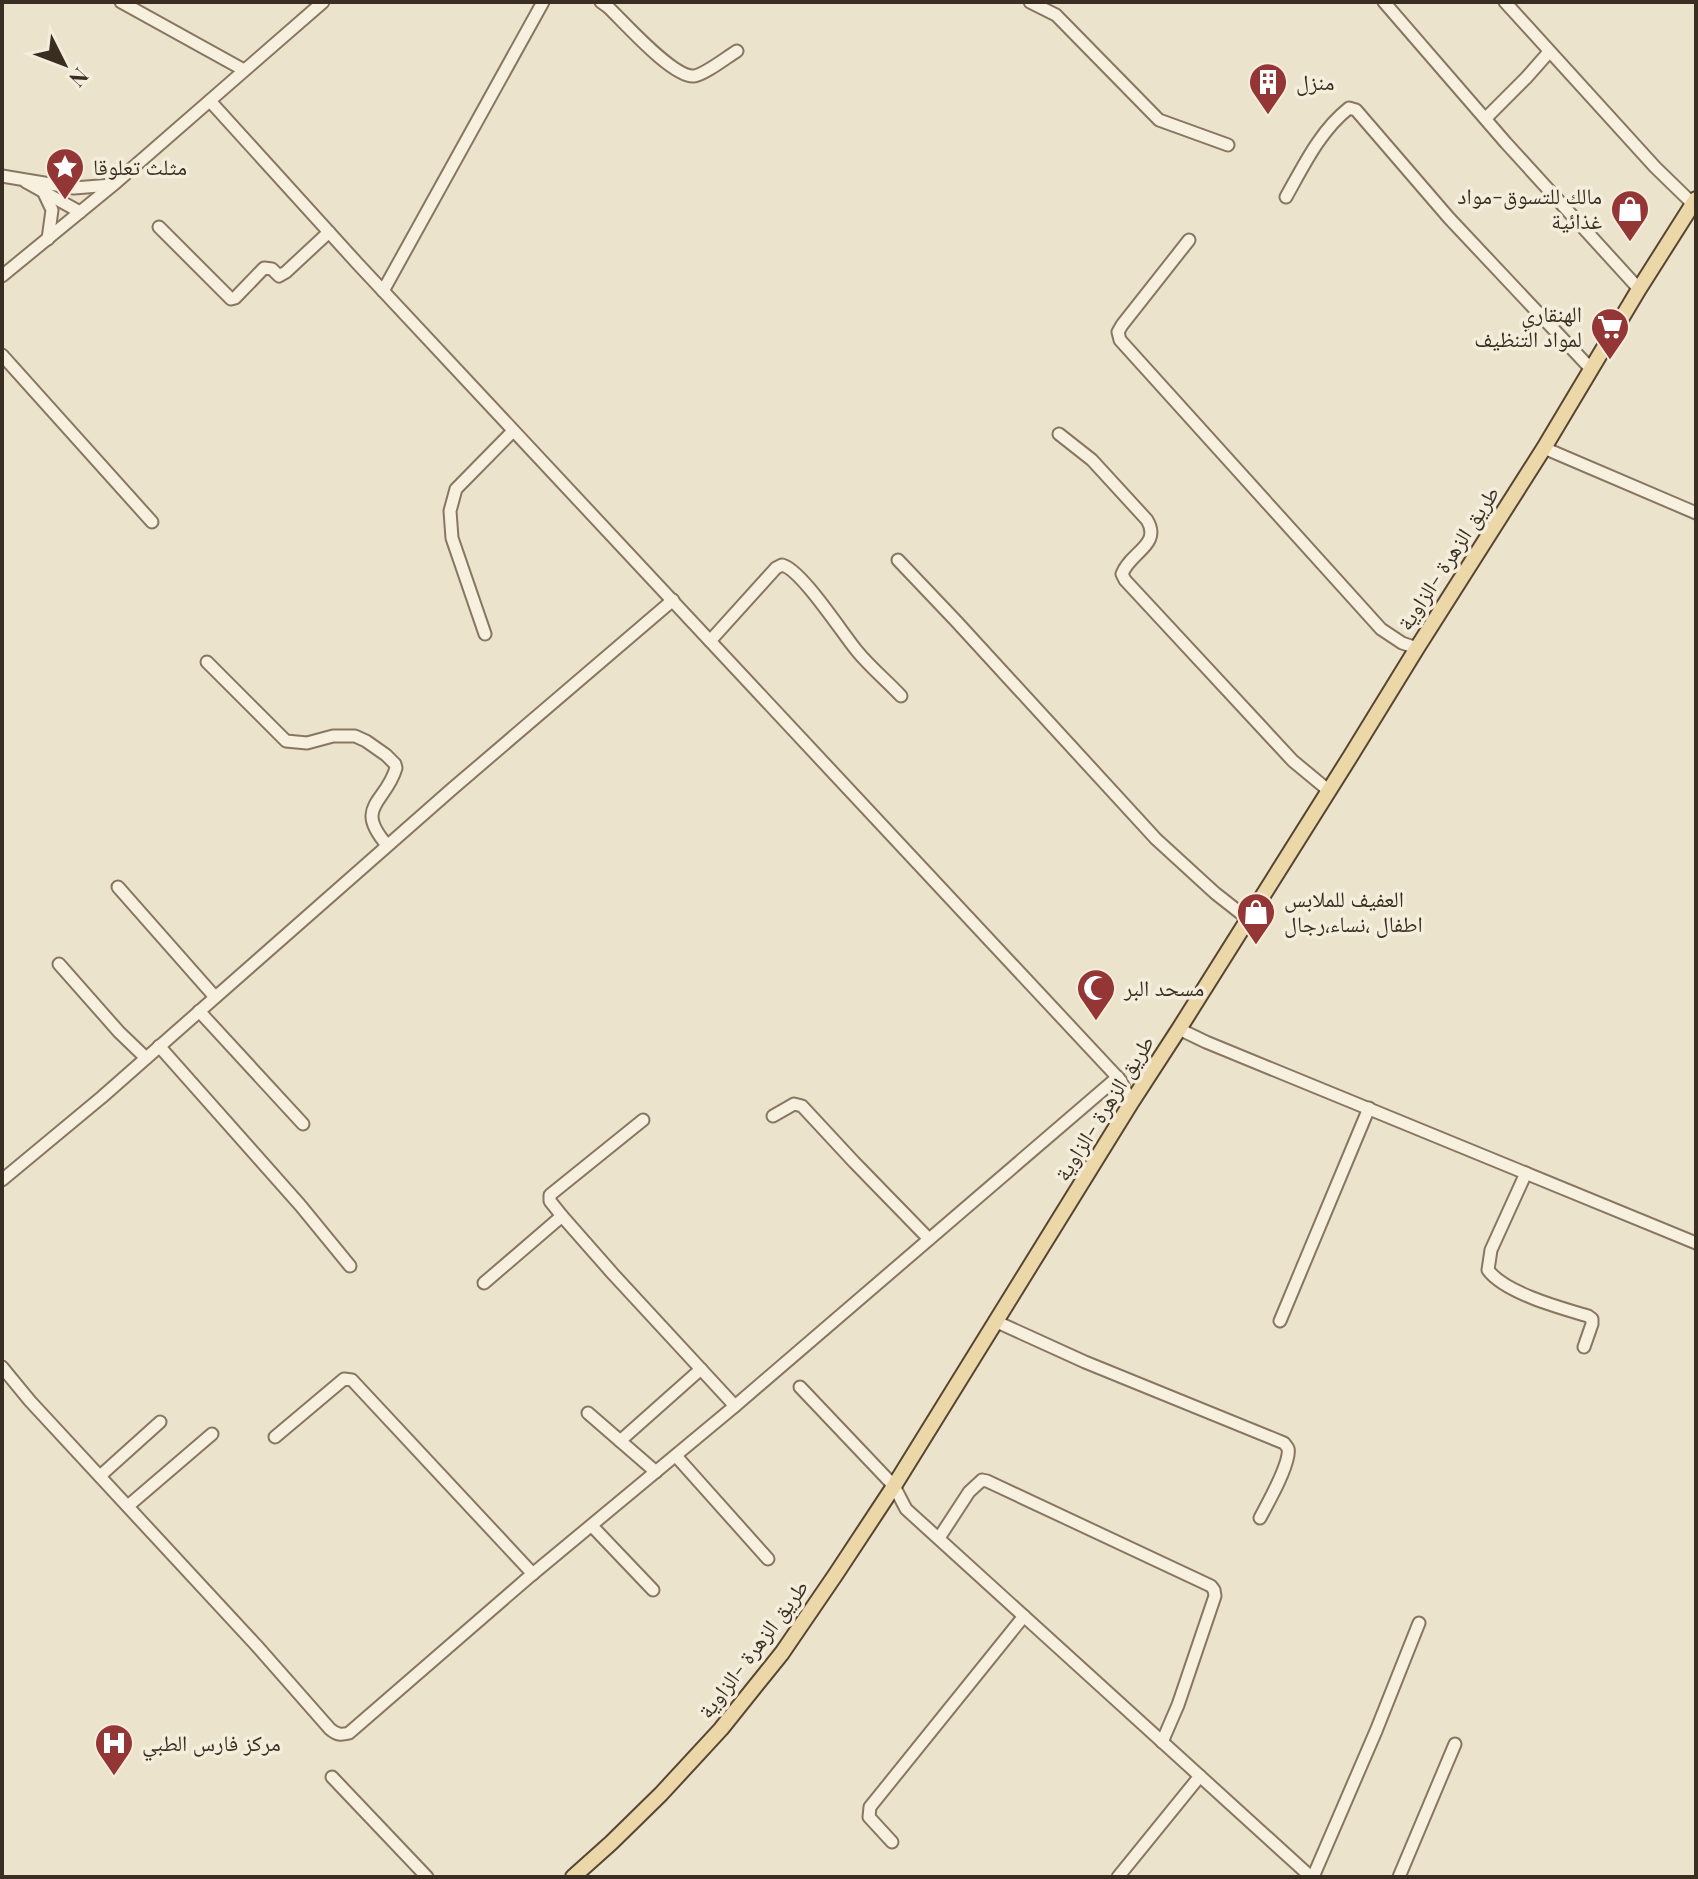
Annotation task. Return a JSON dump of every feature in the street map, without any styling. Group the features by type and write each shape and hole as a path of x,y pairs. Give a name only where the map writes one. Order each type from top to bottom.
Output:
{"main road":[{"name":"طريق الزهرة -الزاوية","path":"573,1877 650,1805 721,1729 790,1642 883,1504 1131,1103 1544,448 1694,202"}],"street":[{"path":"121,2 244,70"},
{"path":"2,276 113,185 323,2"},
{"path":"383,291 543,2"},
{"path":"601,2 669,67 684,75 696,76 737,51"},
{"path":"1030,2 1056,15 1159,120 1228,145"},
{"path":"1384,2 1506,143 1639,289"},
{"path":"1505,2 1655,167 1694,202"},
{"path":"1486,118 1549,52"},
{"path":"210,101 513,431 1120,1079 1131,1103"},
{"path":"1286,197 1317,142 1344,112 1349,108 1356,110 1449,218 1591,369"},
{"path":"2,176 74,188 113,185"},
{"path":"22,180 82,210"},
{"path":"74,188 82,210"},
{"path":"43,193 52,210 48,239"},
{"path":"159,227 231,299 264,268 272,269 279,276 286,272 329,232"},
{"path":"1189,240 1122,325 1118,332 1120,340 1381,629 1402,643 1417,648"},
{"path":"2,355 152,522"},
{"path":"485,634 452,538 450,511 456,489 513,431"},
{"path":"1059,434 1092,460 1152,528 1152,535 1124,568 1122,574 1125,580 1293,761 1328,790"},
{"path":"1544,448 1696,513"},
{"path":"898,560 1156,839 1248,919"},
{"path":"710,641 776,568 788,566 858,652 901,696"},
{"path":"2,1180 102,1097 387,845 673,600"},
{"path":"207,662 286,741 307,743 333,736 355,736 392,761 396,768 394,774 371,814 379,835 387,845"},
{"path":"118,887 215,997"},
{"path":"59,964 146,1058"},
{"path":"199,1011 303,1124"},
{"path":"1179,1029 1696,1243"},
{"path":"159,1046 350,1266"},
{"path":"2,1367 330,1729 336,1734 349,1733 1120,1079 1148,1077"},
{"path":"773,1116 794,1104 802,1106 929,1239"},
{"path":"1280,1321 1369,1108"},
{"path":"643,1120 550,1195 550,1201 735,1406"},
{"path":"1526,1173 1491,1250 1488,1270 1494,1278 1513,1289 1592,1319 1584,1347"},
{"path":"484,1283 562,1216"},
{"path":"997,1322 1085,1362 1284,1443 1289,1454 1260,1518"},
{"path":"620,1441 701,1369"},
{"path":"275,1437 344,1379 352,1380 533,1574"},
{"path":"800,1387 894,1486 906,1509 1312,1877 1419,1623"},
{"path":"588,1413 656,1472"},
{"path":"100,1476 160,1422"},
{"path":"128,1506 212,1434"},
{"path":"676,1456 768,1559"},
{"path":"939,1538 969,1492 982,1480 1211,1586 1215,1596 1178,1705 1162,1742"},
{"path":"883,1504 906,1509"},
{"path":"592,1526 653,1590"},
{"path":"892,1842 869,1817 870,1807 1024,1616"},
{"path":"1399,1877 1455,1744"},
{"path":"1118,1877 1200,1776"},
{"path":"332,1777 427,1877"}],"place":[{"name":"منزل","path":"1268,116"},
{"name":"مثلث تعلوقا","path":"65,201"},
{"name":"مالك للتسوق-مواد غذائية","path":"1630,243"},
{"name":"الهنقاري لمواد التنظيف","path":"1610,361"},
{"name":"العفيف للملابس اطفال ،نساء،رجال","path":"1256,946"},
{"name":"مسحد البر","path":"1096,1022"},
{"name":"مركز فارس الطبي","path":"114,1777"}]}
